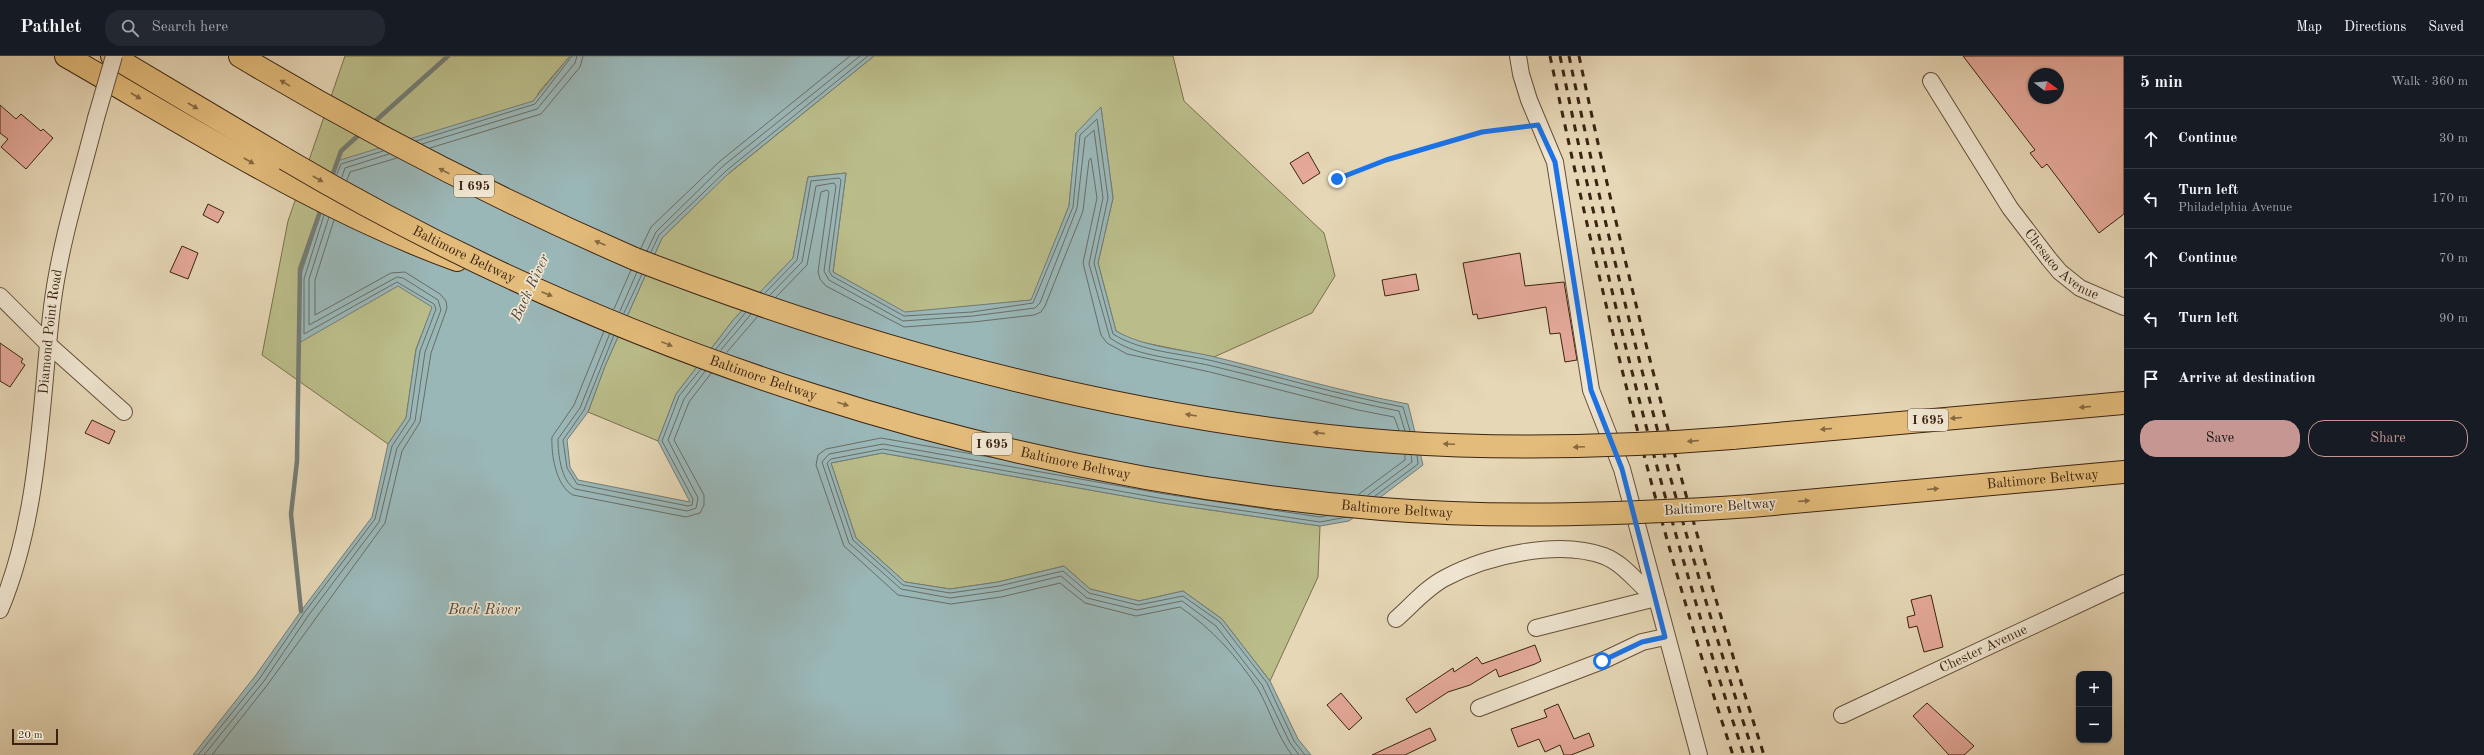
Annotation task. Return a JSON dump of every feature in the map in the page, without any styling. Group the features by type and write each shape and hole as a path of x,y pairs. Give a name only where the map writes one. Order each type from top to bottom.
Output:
{"highway":[{"path":"66,56 280,168"},
{"name":"Baltimore Beltway","path":"113,56 280,168 386,217 525,285 686,351 847,405 946,433 1159,480 1277,498 1385,509 1569,515 1652,513 1751,506 2124,472"},
{"name":"I 695","path":"240,56 318,103 470,184 559,226 702,285 869,342 1065,391 1175,413 1285,430 1394,442 1573,447 1646,445 2124,403"}],"street":[{"name":"Diamond Point Road","path":"0,610 17,558 34,475 60,257 113,56"},
{"path":"1518,56 1521,74 1538,125 1555,162 1591,390 1622,469 1665,637 1699,755"},
{"name":"Chesaco Avenue","path":"1931,81 2010,208 2049,259 2071,281 2091,294 2124,307"},
{"path":"0,296 49,345 124,412"},
{"path":"1396,620 1444,578 1507,555 1546,548 1580,550 1605,556 1622,567 1642,588 1656,598"},
{"name":"Chester Avenue","path":"1842,715 2124,583"},
{"path":"1536,628 1656,598"},
{"path":"1479,708 1602,661 1642,642 1665,637"}],"path":[{"path":"1337,179 1386,160 1482,132 1538,125"}],"green space":[{"path":"345,56 570,56 539,92 429,316 416,349 406,418 388,444 262,355 288,221"},
{"path":"874,56 1173,56 1184,101 1324,233 1335,276 1312,313 1214,357 1131,340 1116,331 1098,263 1113,198 1101,108 1076,133 1069,206 1032,300 905,313 833,272 846,173 808,177 793,258 734,319 676,394 658,441 588,412 605,366 662,238 722,179"},
{"path":"882,453 1163,503 1320,526 1318,577 1270,681 1222,619 1183,591 1139,601 1090,589 1064,566 998,582 950,589 905,582 856,538 831,463"}],"water":[{"name":"Back River","path":"570,56 874,56 729,173 662,238 605,366 588,412 567,440 570,467 578,480 690,502 658,441 676,394 734,319 793,258 808,177 846,173 833,272 905,312 1031,300 1069,206 1076,133 1101,107 1113,198 1098,263 1116,331 1128,337 1152,345 1203,354 1335,388 1408,404 1423,465 1349,521 1320,526 1163,503 882,453 831,463 856,538 905,582 950,589 998,582 1064,566 1090,589 1139,601 1183,591 1222,619 1270,681 1298,739 1311,755 193,755 256,675 301,611 372,517 388,444 406,418 416,350 432,307 398,286 299,343 300,278 337,161 533,101"}],"building":[{"path":"1963,56 2124,56 2124,214 2099,233 2047,164 2042,168 2030,153 2035,150"},
{"path":"0,105 16,119 21,114 41,131 43,129 53,138 26,169 1,147 8,139 0,133"},
{"path":"1308,152 1320,173 1303,184 1290,163"},
{"path":"208,204 224,212 218,223 203,215"},
{"path":"182,246 198,253 188,279 170,272"},
{"path":"1520,253 1525,286 1564,282 1577,360 1565,362 1560,333 1550,334 1546,307 1478,319 1477,314 1473,315 1463,263"},
{"path":"1416,274 1419,290 1385,296 1382,280"},
{"path":"0,343 23,359 21,362 25,365 10,387 0,381"},
{"path":"92,420 115,431 109,444 85,433"},
{"path":"1931,595 1943,647 1924,652 1917,626 1909,628 1907,617 1915,615 1911,600"},
{"path":"1535,645 1541,661 1535,664 1499,677 1496,669 1470,685 1448,692 1416,713 1406,699 1453,668 1454,672 1477,657 1482,664"},
{"path":"1341,693 1362,718 1349,730 1327,705"},
{"path":"1927,703 1974,746 1964,755 1949,755 1913,716"},
{"path":"1558,704 1574,739 1589,733 1594,746 1571,755 1564,755 1560,745 1545,752 1539,739 1518,747 1511,729 1547,717 1544,710"},
{"path":"1430,728 1436,740 1405,755 1372,755"}],"waterway":[{"path":"372,124 448,56"},
{"path":"331,179 341,151 361,133"},
{"path":"301,611 291,514 297,461 300,269 322,206"}],"railway":[{"path":"1550,56 1589,232 1655,496 1679,583 1733,755"},
{"path":"1560,56 1598,233 1619,321 1665,496 1716,669 1744,755"},
{"path":"1569,56 1629,320 1675,495 1700,582 1754,755"},
{"path":"1579,56 1598,144 1662,408 1711,582 1764,755"}],"route":[{"path":"1337,179 1386,160 1482,132 1538,125 1555,162 1573,270 1584,354 1591,390 1622,469 1646,556 1665,637 1642,642 1602,661"}]}
